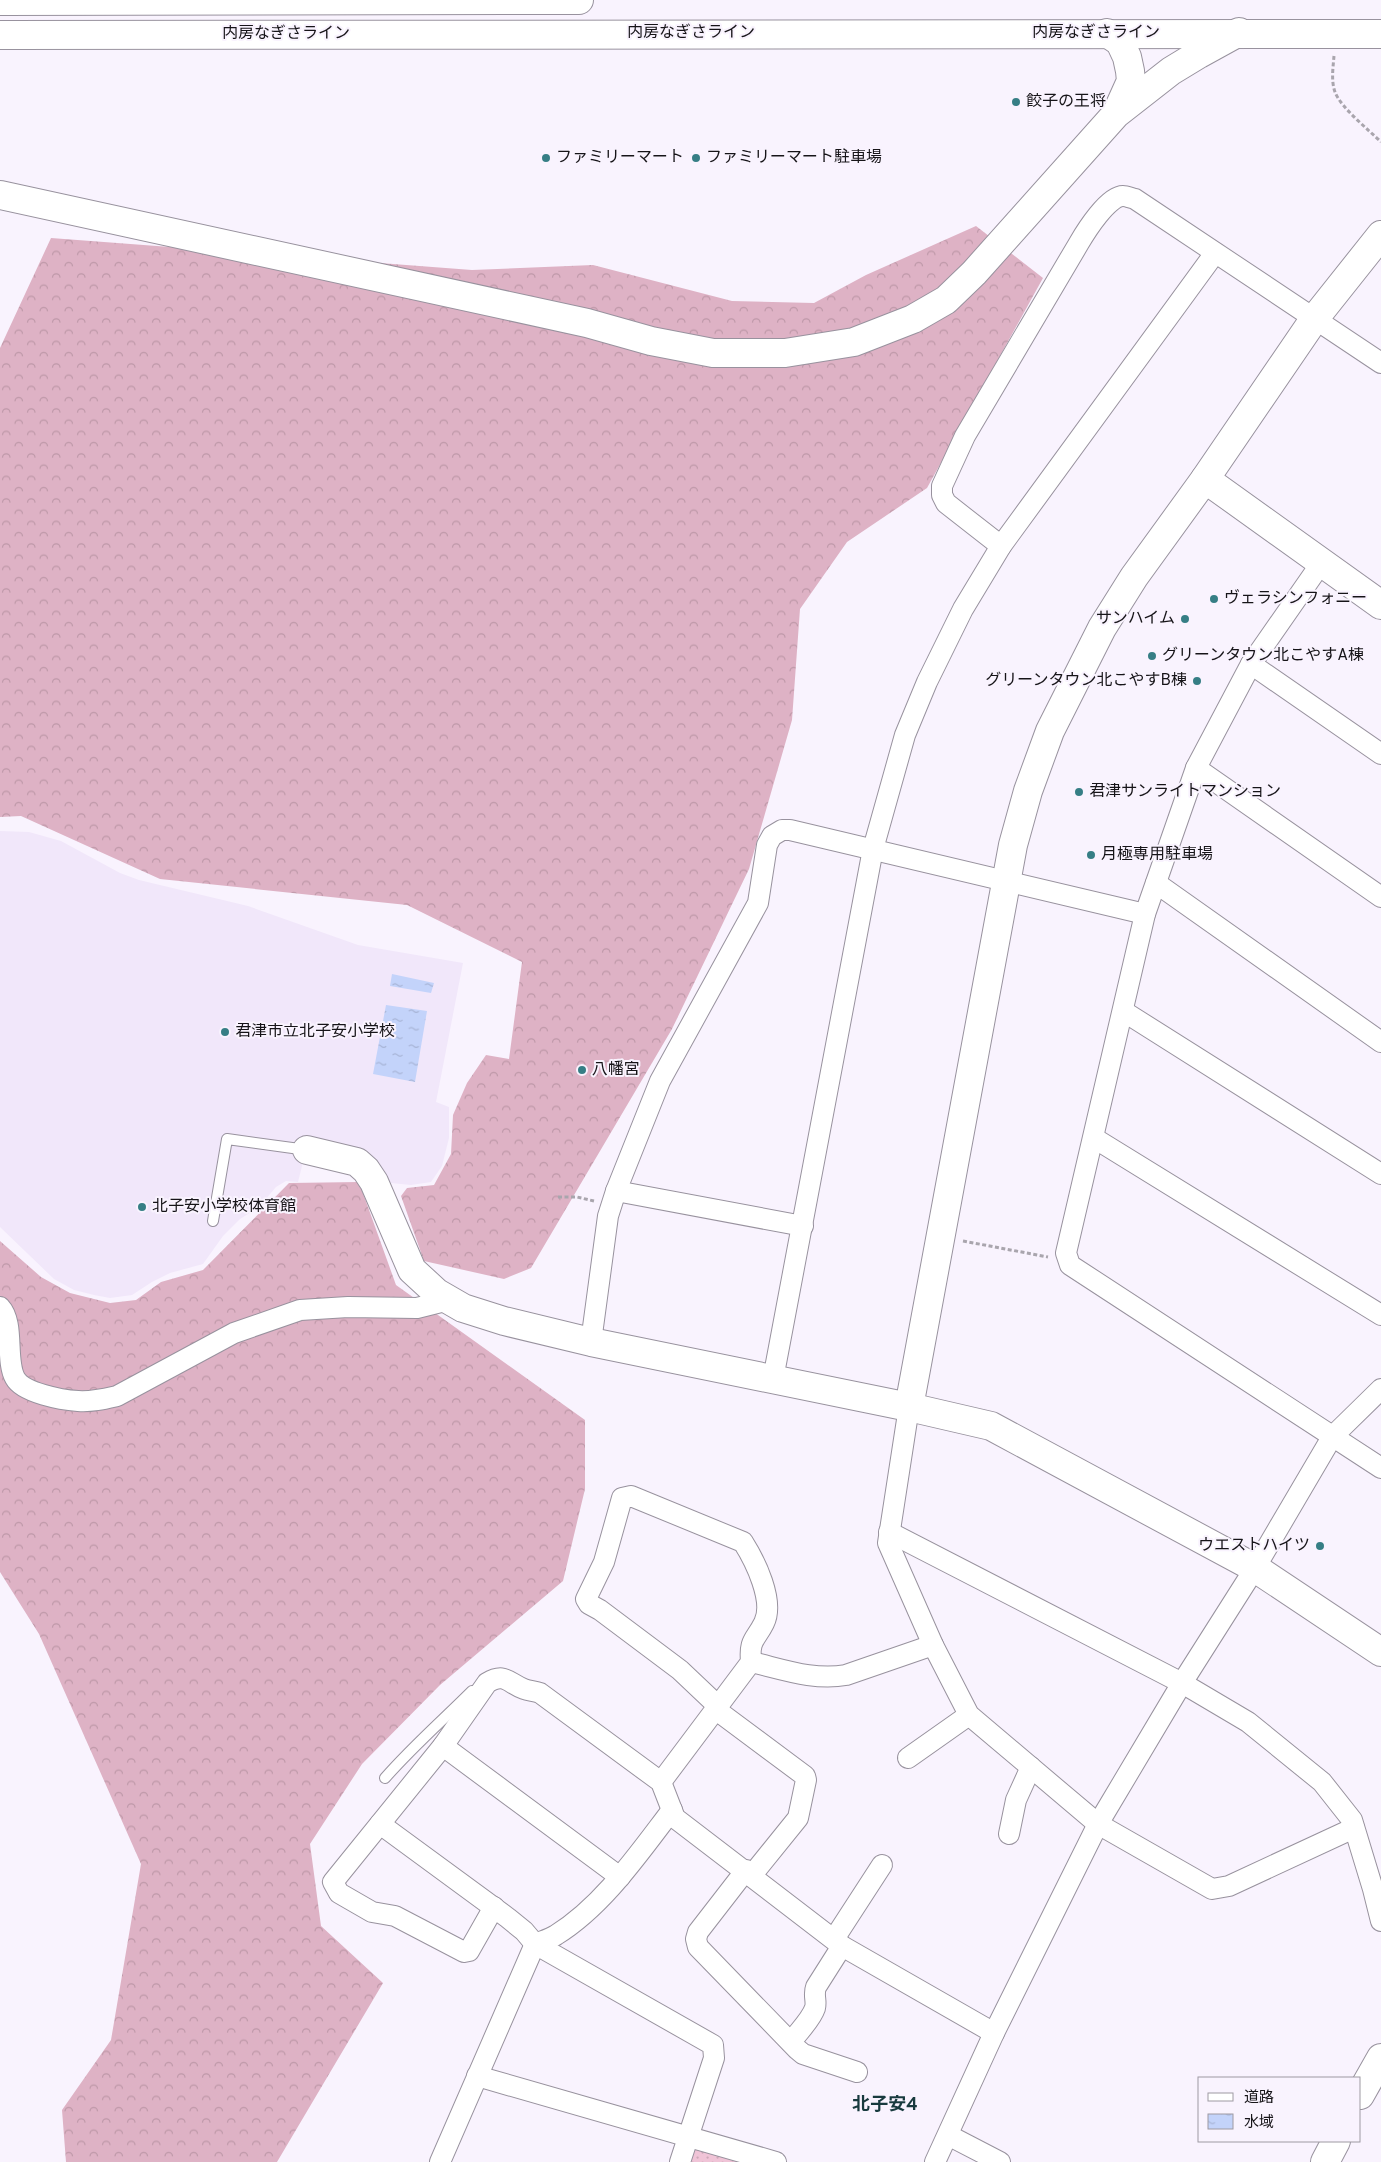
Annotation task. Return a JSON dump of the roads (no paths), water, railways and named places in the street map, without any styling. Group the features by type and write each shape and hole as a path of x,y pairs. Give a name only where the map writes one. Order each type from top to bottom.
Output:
{"main road":[{"name":"内房なぎさライン","path":"0,1 578,0"},
{"name":"内房なぎさライン","path":"0,35 1239,32 1381,34"},
{"path":"0,195 587,323 652,341 713,353 784,353 854,342 912,319 946,300 974,273 1116,114 1171,71 1239,32"},
{"path":"1107,33 1120,42 1127,57 1130,71 1131,81 1116,114"},
{"path":"909,1407 1006,882 1028,791 1050,731 1075,678 1102,628 1134,577 1206,479 1315,318 1381,234"},
{"path":"1206,479 1381,605"},
{"path":"307,1150 357,1162 366,1170 374,1182 412,1270 438,1293 474,1312 591,1342 909,1407 990,1426 1255,1568 1381,1652"},
{"path":"1361,2093 1381,2058"},
{"path":"1325,2162 1335,2142"}],"street":[{"path":"1001,546 946,503 942,495 942,486 965,436 1092,222 1115,198 1122,196 1135,199 1381,363"},
{"path":"773,1379 873,849 905,735 923,691 963,609 1001,546 1215,253"},
{"path":"1322,562 1251,664 1196,768 1144,914 1094,1138 1066,1253 1070,1266 1381,1468"},
{"path":"1251,664 1381,754"},
{"path":"1196,768 1381,897"},
{"path":"591,1342 608,1216 614,1198 660,1081 758,903 767,845 772,836 782,830 790,830 1144,914"},
{"path":"1156,883 1381,1042"},
{"path":"1122,1011 1381,1174"},
{"path":"1094,1138 1381,1315"},
{"path":"614,1198 803,1226"},
{"path":"0,1307 6,1317 14,1378 22,1385 41,1394 78,1401 99,1400 116,1396 234,1333 300,1310 348,1307 417,1308 449,1300"},
{"path":"935,2162 994,2033 1098,1824 1182,1683 1255,1568 1332,1437 1381,1389"},
{"path":"909,1407 888,1543 933,1645 969,1715 1098,1824 1212,1889 1229,1886 1354,1828"},
{"path":"661,1782 717,1708 751,1662 750,1647 769,1610 768,1598 750,1553 742,1542 631,1496 622,1498 604,1562 586,1599 589,1604 680,1670 717,1708 805,1776 806,1780 798,1818 698,1932 696,1939 698,1947 803,2054 857,2072"},
{"path":"889,1532 1182,1683 1248,1722 1322,1782 1352,1820 1381,1921"},
{"path":"751,1662 813,1676 832,1678 933,1645"},
{"path":"494,1907 469,1951 464,1952 395,1916 372,1912 339,1893 333,1882 443,1746 487,1683 495,1678 504,1678 524,1689 540,1693 661,1782 675,1818 838,1942 994,2033"},
{"path":"908,1758 969,1715"},
{"path":"443,1746 620,1877"},
{"path":"1009,1834 1016,1800 1030,1767"},
{"path":"440,2162 535,1944 556,1935 592,1906 620,1877 672,1810"},
{"path":"380,1824 524,1930 535,1944 713,2045 714,2058 680,2162"},
{"path":"791,2042 812,2014 816,1988 838,1942 882,1865"},
{"path":"477,2076 776,2162"},
{"path":"948,2135 1000,2162"}],"lane":[{"path":"213,1221 227,1139 307,1150"},
{"path":"385,1778 403,1757 431,1733 479,1684 487,1683"}],"water":[{"path":"392,974 434,983 431,993 390,986"},
{"path":"386,1005 427,1011 415,1082 373,1074"}],"place":[{"name":"餃子の王将","path":"1016,102"},
{"name":"ファミリーマート","path":"546,158"},
{"name":"ファミリーマート駐車場","path":"696,158"},
{"name":"ヴェラシンフォニー","path":"1214,599"},
{"name":"サンハイム","path":"1185,619"},
{"name":"グリーンタウン北こやすA棟","path":"1152,656"},
{"name":"グリーンタウン北こやすB棟","path":"1197,681"},
{"name":"君津サンライトマンション","path":"1079,792"},
{"name":"月極専用駐車場","path":"1091,855"},
{"name":"君津市立北子安小学校","path":"225,1032"},
{"name":"八幡宮","path":"582,1070"},
{"name":"北子安小学校体育館","path":"142,1207"},
{"name":"ウエストハイツ","path":"1320,1546"}],"district":[{"name":"北子安4","path":"885,2105"}]}
